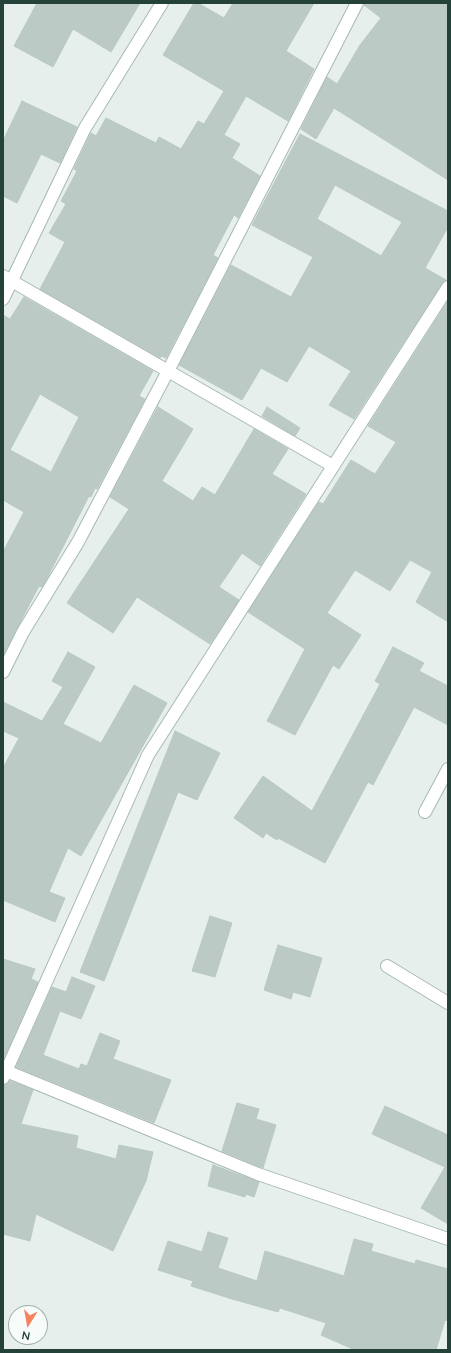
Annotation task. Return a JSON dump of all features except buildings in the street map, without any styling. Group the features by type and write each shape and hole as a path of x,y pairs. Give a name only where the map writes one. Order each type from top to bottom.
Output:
{"street":[{"path":"3,299 8,279 85,128 162,3"},
{"path":"3,672 23,632 78,542 168,371 357,3"},
{"path":"8,279 333,466"},
{"path":"448,287 148,755 5,1074 258,1174 448,1239"},
{"path":"425,812 448,769"},
{"path":"387,966 448,1002"}]}
